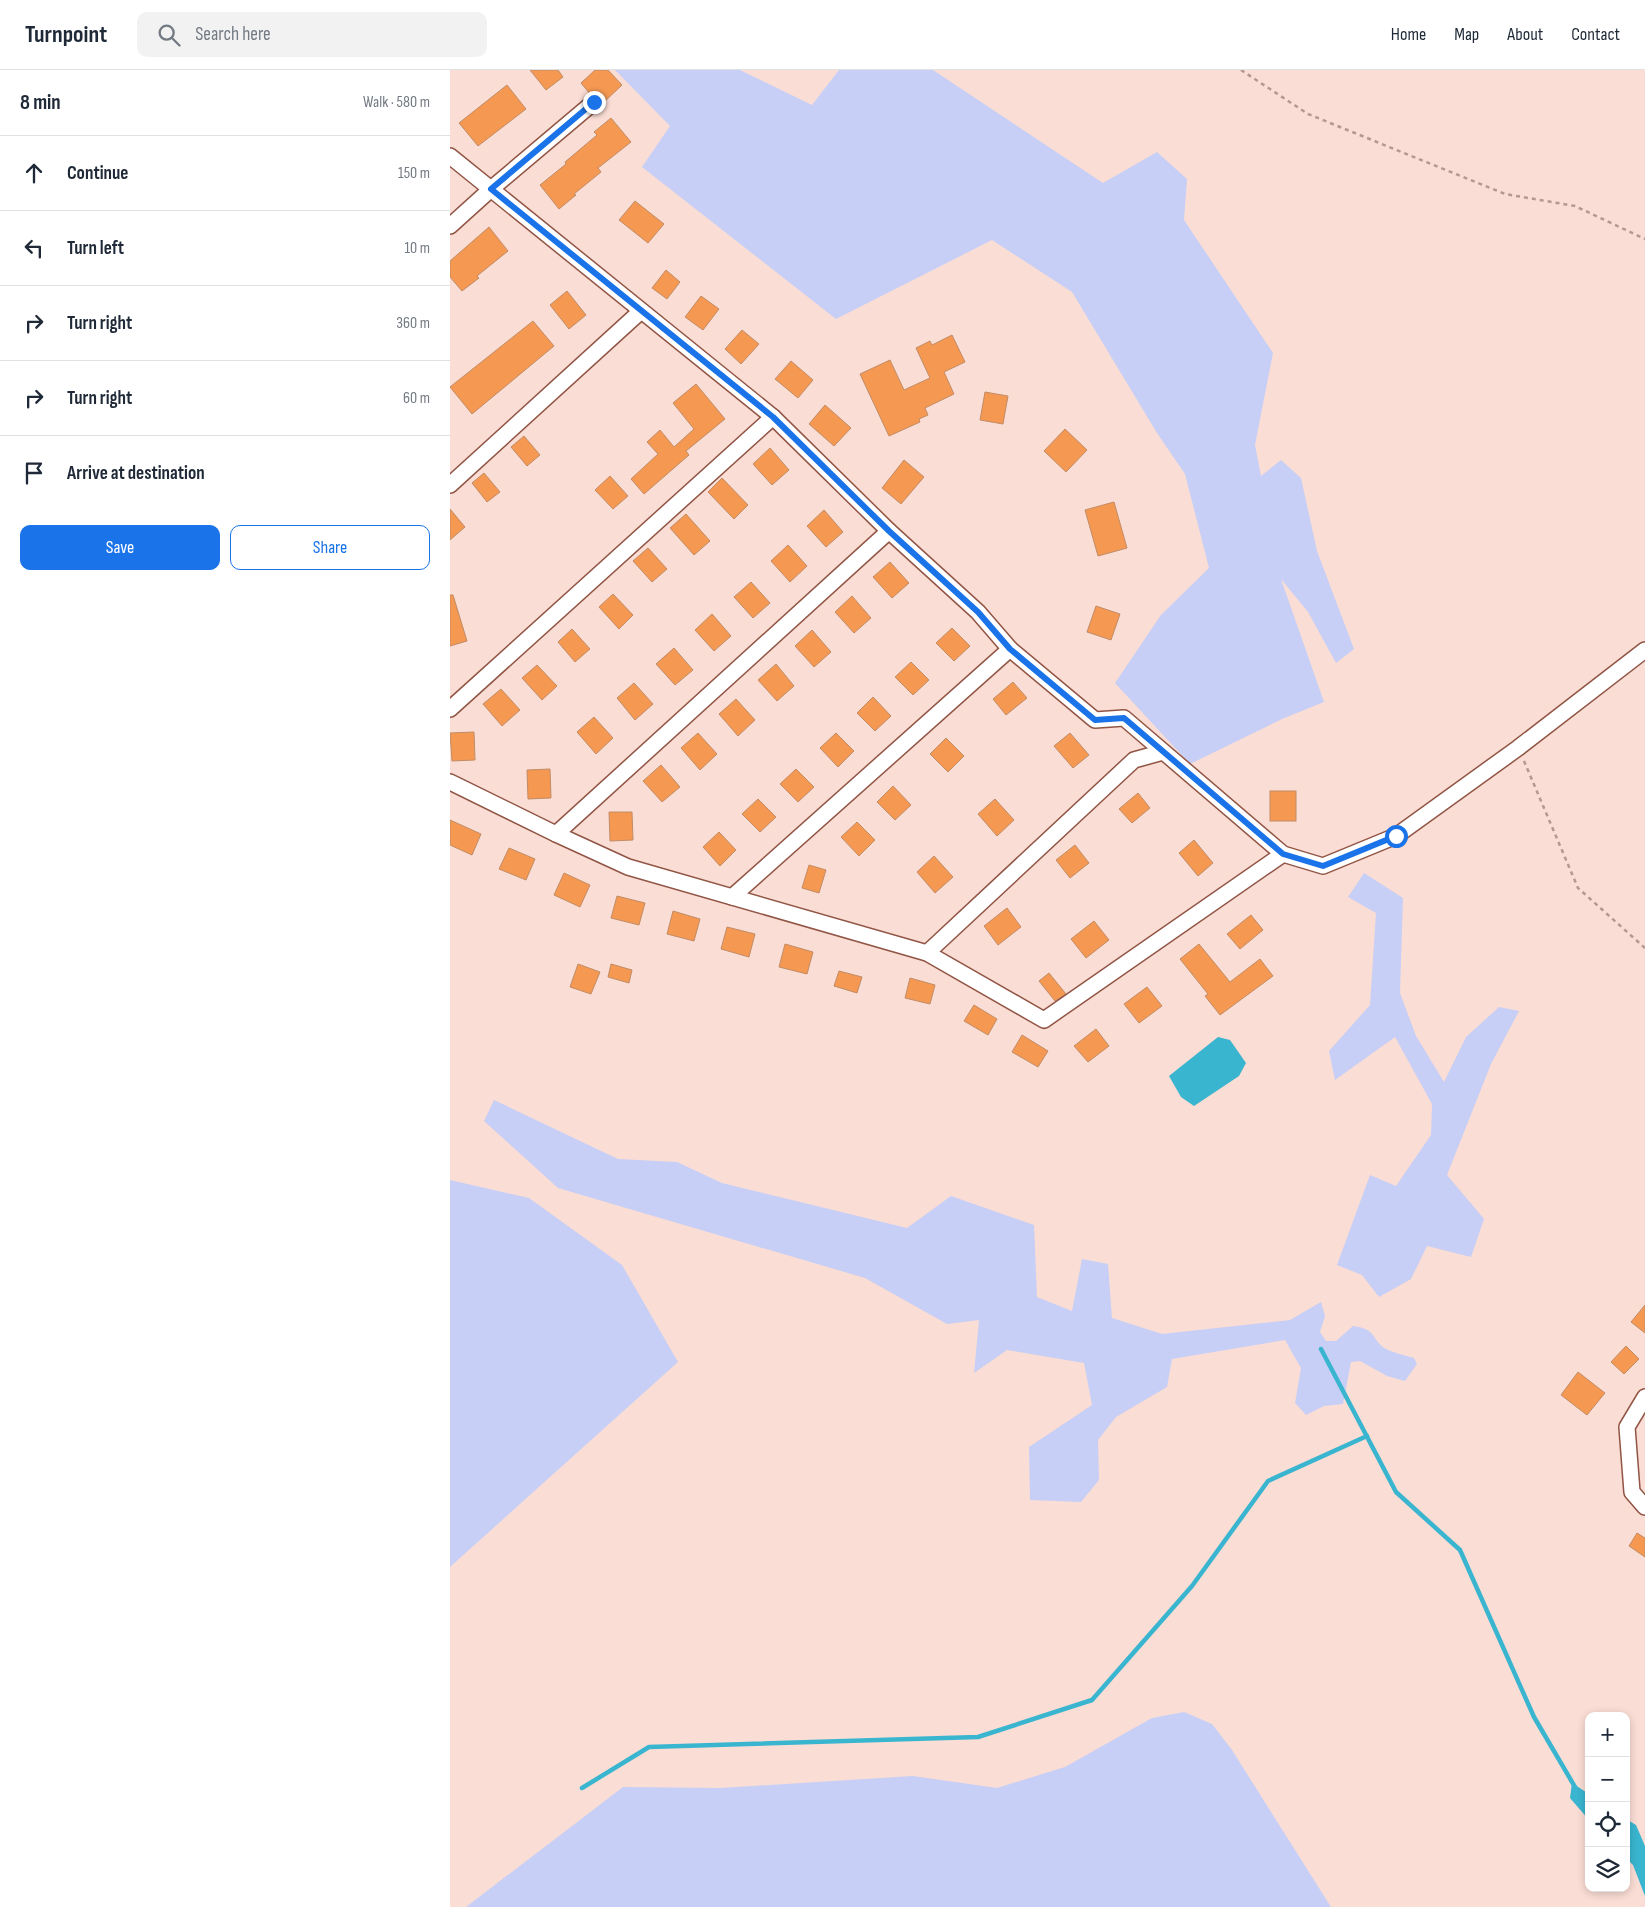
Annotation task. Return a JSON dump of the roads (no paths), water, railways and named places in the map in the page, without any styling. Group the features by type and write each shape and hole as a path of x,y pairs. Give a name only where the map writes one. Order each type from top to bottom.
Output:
{"street":[{"path":"450,226 594,102"},
{"path":"450,156 773,417 889,531 978,612 1010,649 1095,720 1124,718 1283,854 1323,866 1396,836 1518,748 1645,650"},
{"path":"450,485 641,310"},
{"path":"450,709 773,417"},
{"path":"556,834 889,531"},
{"path":"732,897 1010,649"},
{"path":"927,953 1134,760 1162,752"},
{"path":"450,782 556,834 628,866 927,953 1044,1020 1283,854"},
{"path":"1645,1397 1627,1427 1632,1492 1645,1507"}],"waterway":[{"path":"1321,1349 1396,1492 1460,1550 1534,1717 1575,1787"},
{"path":"582,1788 649,1747 978,1737 1092,1700 1192,1586 1268,1481 1367,1436"}]}
